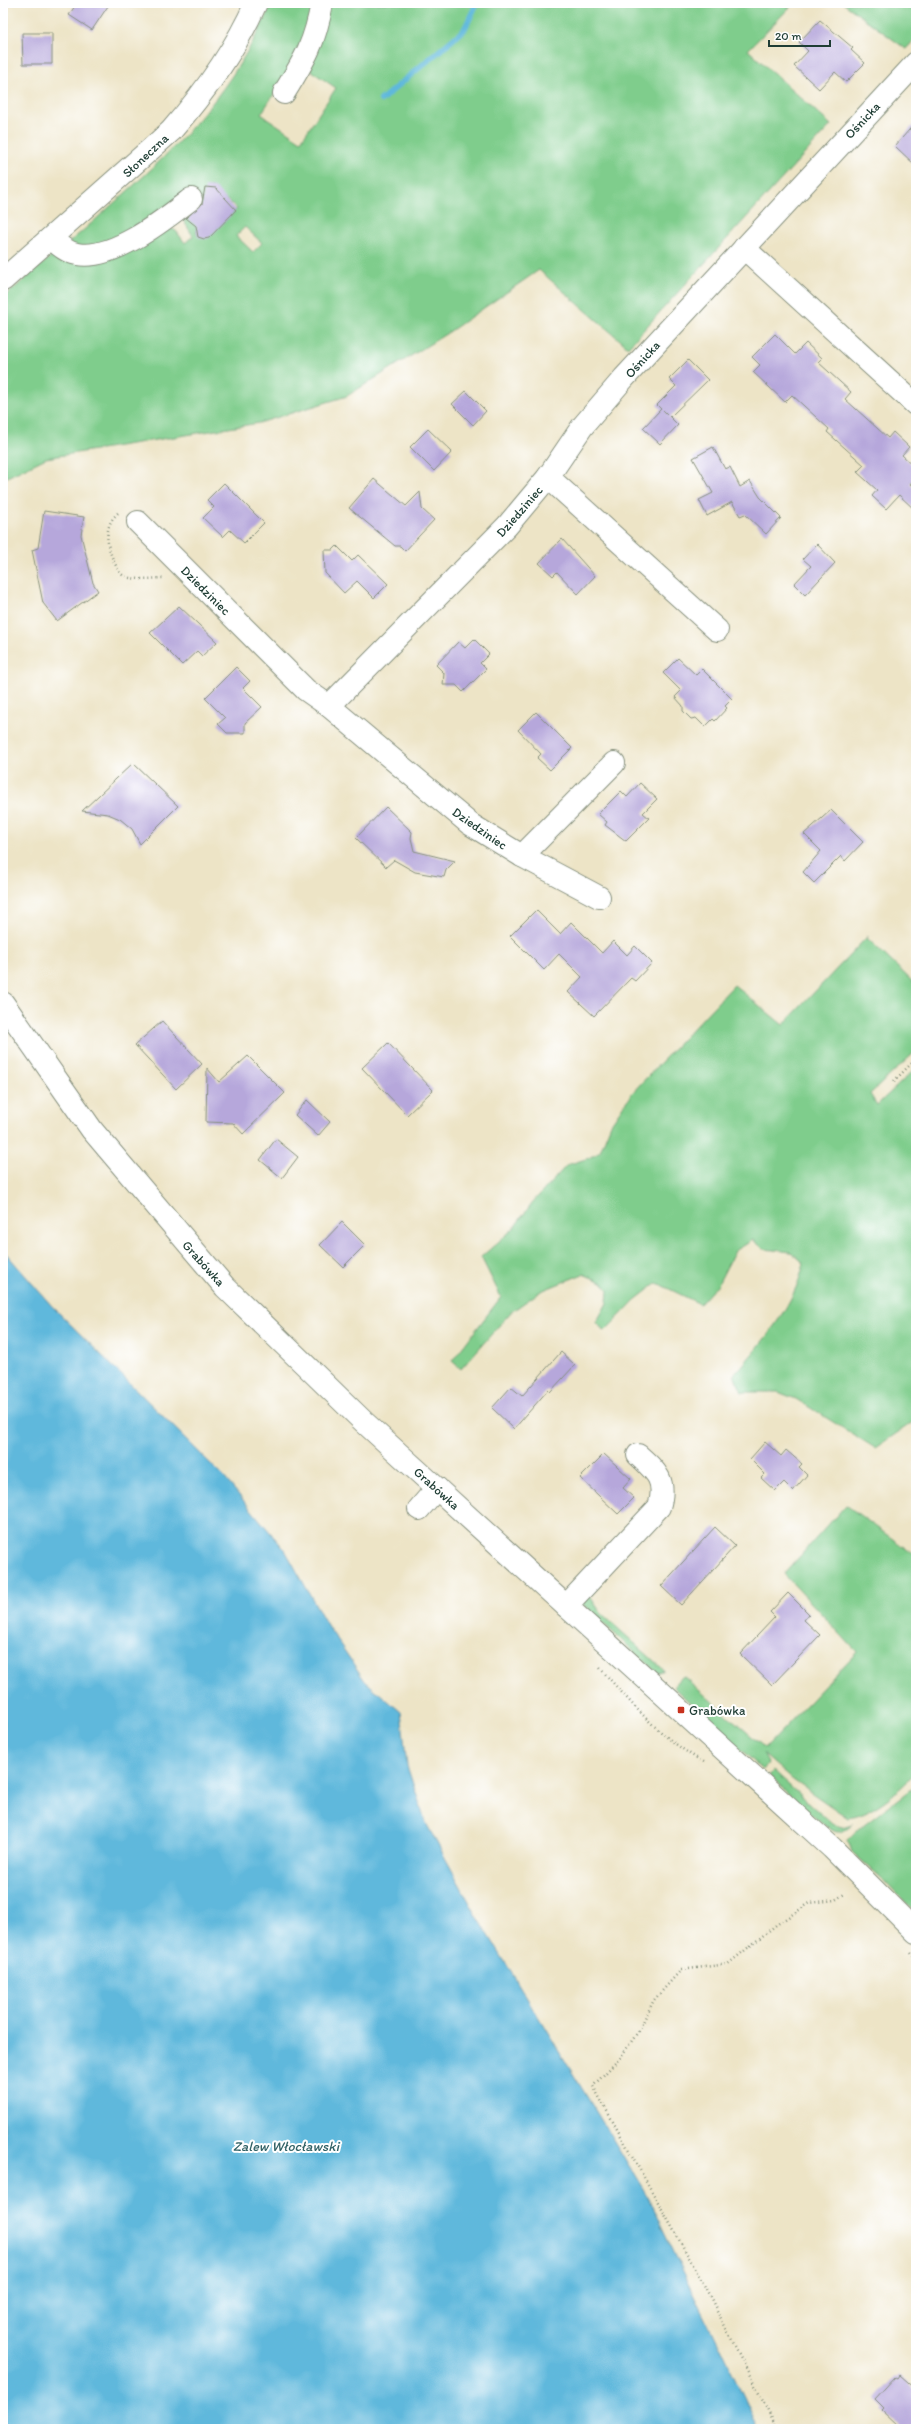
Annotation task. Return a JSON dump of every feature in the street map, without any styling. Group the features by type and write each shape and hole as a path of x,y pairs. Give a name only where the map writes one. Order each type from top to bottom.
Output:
{"street":[{"name":"Słoneczna","path":"3,280 148,153 188,112 225,60 256,3"},
{"path":"284,93 313,42 322,3"},
{"name":"Ośnicka","path":"548,477 582,427 744,248 916,63"},
{"path":"51,238 70,252 90,254 177,222 191,199"},
{"path":"744,248 916,405"},
{"name":"Dziedziniec","path":"329,706 506,526 548,477 717,630"},
{"name":"Dziedziniec","path":"138,522 306,690 329,706 470,824 522,856 599,897"},
{"name":"Dziedziniec","path":"522,856 614,763"},
{"name":"Grabówka","path":"3,1003 92,1130 225,1288 326,1386 862,1877 916,1932"},
{"path":"566,1606 659,1507 663,1493 661,1481 653,1468 638,1455"},
{"path":"419,1510 437,1488"}],"path":[{"path":"894,1081 916,1059"},
{"path":"777,2429 701,2279 593,2086 620,2058 638,2032 654,2000 681,1970 728,1964 776,1925 810,1903 835,1900 851,1890 862,1877"}],"green space":[{"path":"272,3 314,3 307,36 300,54 261,114 301,141 336,88 307,68 319,44 328,3 794,3 748,50 831,125 628,347 539,270 449,332 347,396 259,423 46,458 3,479 3,298 55,253 79,259 102,258 123,250 168,227 176,231 185,243 193,236 182,218 186,209 198,200 192,192 150,222 111,243 93,249 78,249 69,242 164,157 206,112 241,61","holes":["211,187 216,189 218,195 216,200 211,202 206,201 203,195 206,189","228,200 237,209 221,225 212,216","207,223 212,228 211,234 207,238 200,237 196,233 200,224","245,227 262,243 253,252 236,236"]},
{"path":"843,3 916,3 916,38 906,49"},
{"path":"868,936 867,938 916,985 916,1051 870,1094 877,1105 916,1068 916,1420 875,1448 796,1399 778,1392 742,1392 734,1375 756,1350 785,1309 793,1294 804,1263 791,1252 764,1249 753,1240 735,1251 718,1284 700,1304 657,1283 635,1300 605,1331 596,1323 607,1303 608,1290 602,1282 583,1274 541,1291 511,1312 461,1369 452,1361 501,1297 481,1257 513,1229 532,1203 567,1165 589,1158 600,1151 611,1124 632,1093 734,985 783,1025"},
{"path":"846,1505 916,1556 916,1773 885,1801 876,1807 867,1812 848,1818 793,1780 763,1754 768,1763 763,1770 673,1687 683,1676 765,1748 857,1652 784,1574"},
{"path":"587,1592 601,1613 664,1670 657,1673 578,1600"},
{"path":"773,1771 832,1824 843,1827 853,1824 846,1830 837,1832 823,1824 769,1776"},
{"path":"916,1785 916,1913 885,1881 852,1852 848,1840 854,1833"}],"water":[{"name":"Zalew Włocławski","path":"3,1250 51,1305 223,1476 285,1550 327,1625 365,1681 401,1712 407,1766 426,1823 477,1916 645,2192 759,2429 3,2429"}],"building":[{"path":"77,3 110,3 92,30 69,15"},
{"path":"820,20 853,48 851,50 865,63 846,82 835,72 819,89 794,66 808,51 799,42"},
{"path":"22,33 52,33 52,64 23,64"},
{"path":"916,122 916,166 895,146"},
{"path":"205,187 216,188 236,210 209,238 204,239 198,237 196,226 186,218 202,204"},
{"path":"775,334 795,354 806,343 822,358 818,362 851,392 845,399 888,438 893,432 909,447 902,455 916,468 916,477 910,484 916,490 916,511 899,495 886,509 872,496 877,490 857,472 864,465 827,432 829,429 792,395 785,402 753,372 760,365 752,357"},
{"path":"688,360 708,380 670,417 678,425 660,444 643,428 661,409 657,405 676,386 669,379"},
{"path":"466,391 486,411 473,425 452,404"},
{"path":"428,429 452,452 434,471 410,447"},
{"path":"713,447 725,469 730,467 740,487 750,481 760,497 781,518 766,534 745,514 740,516 732,502 707,516 699,500 713,493 693,458"},
{"path":"374,479 406,506 420,492 422,509 434,520 405,551 400,546 395,546 349,508"},
{"path":"224,483 264,523 244,543 230,530 223,537 203,518 214,507 207,500"},
{"path":"44,511 84,517 81,535 93,583 98,591 57,621 43,603 32,550 38,548"},
{"path":"562,539 595,576 578,594 557,572 553,576 539,563"},
{"path":"817,544 835,563 805,595 794,584 811,566 803,559"},
{"path":"337,546 352,561 358,555 388,584 374,598 357,581 344,593 325,573 324,550 333,550"},
{"path":"179,606 217,642 202,656 197,651 182,665 150,633"},
{"path":"474,639 489,654 480,663 486,669 463,692 456,685 443,685 444,673 436,665 458,642 465,648"},
{"path":"678,658 696,675 702,669 732,699 725,706 727,708 715,721 713,719 705,727 696,718 691,719 683,711 683,706 675,697 681,691 663,673"},
{"path":"236,667 250,681 243,688 262,707 245,723 245,733 227,733 218,724 225,718 205,698"},
{"path":"536,712 572,748 550,770 537,758 541,754 518,730"},
{"path":"133,763 178,806 140,844 132,829 120,819 108,814 82,811"},
{"path":"640,783 657,799 643,813 649,818 626,841 605,825 607,822 598,814 621,791 627,797"},
{"path":"386,807 412,832 411,838 414,851 455,861 446,870 444,877 415,872 394,860 386,867 356,838"},
{"path":"831,810 863,842 845,861 841,856 814,883 803,872 821,851 804,834"},
{"path":"536,910 560,934 571,922 602,953 613,941 627,955 635,946 652,963 635,981 631,978 594,1016 568,992 582,977 559,954 544,970 510,936"},
{"path":"162,1021 202,1064 176,1089 135,1045"},
{"path":"388,1043 433,1090 407,1115 362,1068"},
{"path":"248,1056 285,1093 243,1134 233,1123 206,1122 207,1068 219,1082"},
{"path":"307,1100 330,1122 318,1136 295,1115"},
{"path":"276,1139 298,1157 282,1178 260,1160"},
{"path":"342,1222 365,1245 343,1267 320,1245"},
{"path":"561,1352 575,1365 550,1392 548,1390 514,1429 492,1408 511,1387 522,1396"},
{"path":"765,1442 781,1456 786,1450 802,1464 799,1467 807,1475 793,1491 784,1482 775,1491 761,1478 765,1474 750,1459"},
{"path":"604,1454 631,1479 623,1488 634,1498 618,1514 580,1478"},
{"path":"715,1527 735,1546 681,1605 661,1586"},
{"path":"788,1593 809,1614 804,1620 820,1635 772,1685 740,1654 775,1617 770,1612"},
{"path":"899,2375 916,2390 916,2429 902,2429 882,2410 884,2408 875,2399 895,2377 897,2378"}],"waterway":[{"path":"381,100 464,30 477,3"}],"place":[{"name":"Grabówka","path":"681,1710"}]}
